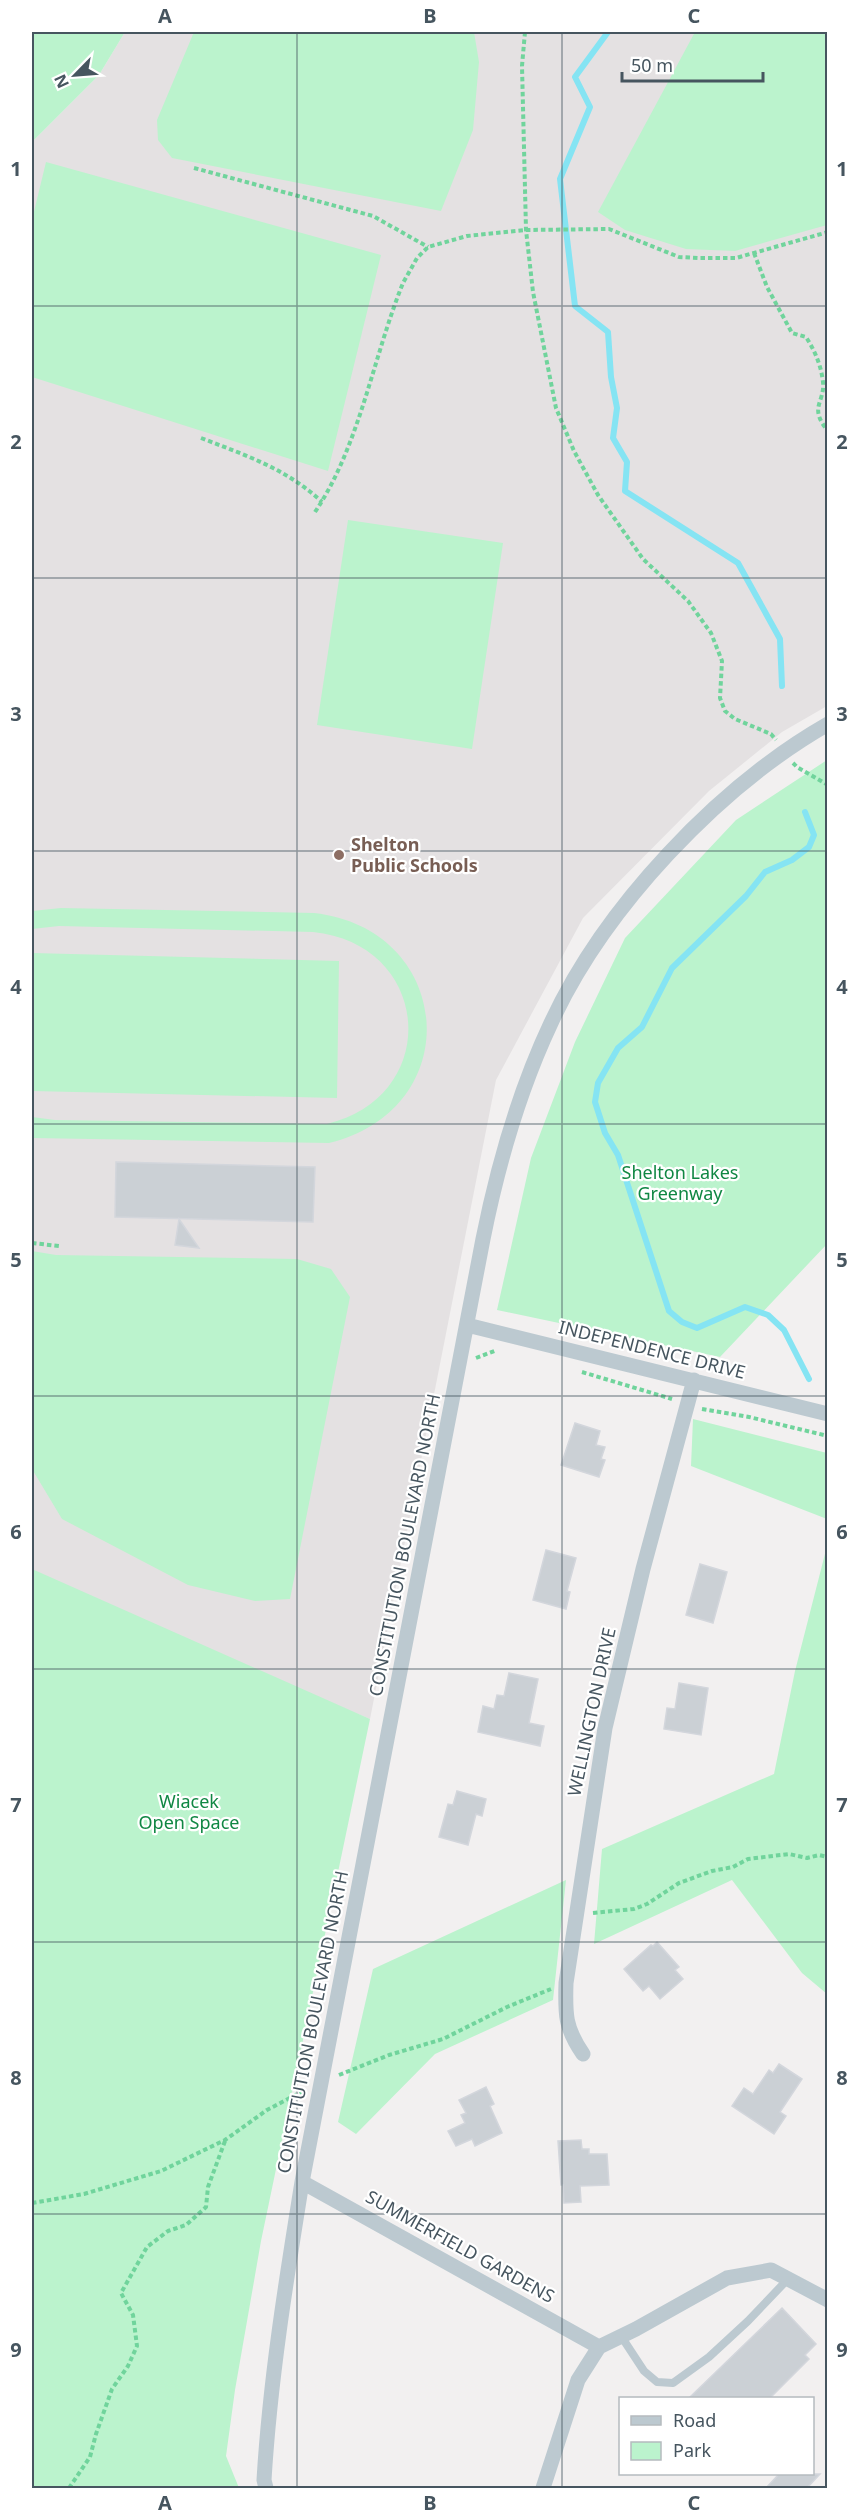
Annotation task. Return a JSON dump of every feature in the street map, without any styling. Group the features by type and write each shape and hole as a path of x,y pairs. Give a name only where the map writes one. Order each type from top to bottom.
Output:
{"street":[{"name":"CONSTITUTION BOULEVARD NORTH","path":"266,2488 264,2480 267,2427 285,2288 302,2182 496,1176 511,1123 551,1021 575,978 627,904 680,842 756,773 807,736 828,724"},
{"name":"INDEPENDENCE DRIVE","path":"467,1325 828,1414"},
{"name":"WELLINGTON DRIVE","path":"583,2054 570,2035 565,2015 566,1983 605,1728 643,1569 694,1380"},
{"name":"SUMMERFIELD GARDENS","path":"302,2182 599,2347"},
{"path":"543,2488 578,2380 599,2347 727,2278 771,2270 828,2300"}],"lane":[{"path":"621,2336 644,2371 657,2382 673,2383 709,2357 788,2279"}],"path":[{"path":"525,32 522,66 526,230 533,292 556,408 574,451 598,495 643,559 688,601 711,633 722,661 720,698 725,711 735,719 771,734 775,738"},
{"path":"194,168 373,216 428,247"},
{"path":"315,512 333,485 345,454 403,283 417,258 428,247 466,236 526,230 592,228 609,229 679,257 736,258 828,232"},
{"path":"754,253 767,287 792,333 806,337 816,354 823,382 822,393 817,405 820,420 828,431"},
{"path":"201,438 260,460 289,475 322,502"},
{"path":"797,767 828,785"},
{"path":"32,1243 59,1246"},
{"path":"461,1358 481,1357 501,1349"},
{"path":"580,1372 688,1406 828,1436"},
{"path":"575,1915 634,1909 647,1904 679,1883 696,1876 733,1867 748,1859 789,1854 807,1858 819,1855 828,1857"},
{"path":"32,2203 84,2194 161,2170 225,2140 267,2110 321,2084 389,2055 443,2039 507,2007 566,1983"},
{"path":"69,2488 90,2457 112,2389 128,2366 137,2346 133,2315 121,2293 147,2247 168,2231 186,2224 206,2207 208,2187 225,2140"}],"shaded area":[{"name":"Shelton Public Schools","path":"125,32 827,32 827,706 782,732 709,791 583,918 496,1080 370,1719 32,1579 32,142 99,75"}],"green space":[{"path":"32,32 125,32 99,75 32,142"},
{"path":"194,32 474,32 479,62 473,130 441,211 172,158 158,140 157,120"},
{"path":"695,32 827,32 827,225 735,251 686,249 625,230 598,212"},
{"path":"46,162 381,255 328,471 32,377 32,220"},
{"path":"348,520 503,543 472,749 317,725"},
{"name":"Shelton Lakes Greenway","path":"827,760 827,1244 720,1357 497,1310 531,1158 575,1042 625,938 736,820"},
{"path":"61,908 314,913 361,926 395,951 417,984 426,1021 423,1060 405,1095 374,1124 329,1143 32,1138 32,1117 55,1120 327,1124 365,1108 390,1084 405,1054 408,1022 400,991 382,963 353,943 313,932 59,926 32,929 32,911"},
{"path":"32,953 339,961 337,1098 32,1091"},
{"path":"32,1251 56,1255 297,1259 331,1269 350,1297 290,1599 255,1601 188,1585 62,1519 32,1469"},
{"path":"693,1419 827,1453 827,1519 691,1466"},
{"path":"827,1546 827,1994 802,1973 732,1880 594,1944 602,1849 774,1774 795,1671"},
{"name":"Wiacek Open Space","path":"32,1569 370,1719 261,2241 235,2390 226,2456 239,2488 32,2488"},
{"path":"566,1880 553,2000 435,2054 356,2134 338,2122 373,1969"}],"building":[{"path":"116,1162 315,1167 313,1222 115,1217"},
{"path":"179,1219 199,1248 175,1245"},
{"path":"575,1423 600,1431 596,1445 605,1447 601,1459 605,1460 599,1477 561,1465"},
{"path":"546,1550 576,1558 567,1591 570,1592 566,1609 533,1600"},
{"path":"700,1564 727,1572 713,1623 686,1615"},
{"path":"509,1673 538,1679 529,1723 544,1726 540,1746 478,1732 483,1706 494,1709 497,1695 504,1696"},
{"path":"679,1683 708,1688 701,1735 664,1729 667,1708 675,1709"},
{"path":"457,1791 486,1799 482,1816 476,1814 468,1845 439,1837 448,1804 453,1805"},
{"path":"657,1942 679,1967 675,1970 683,1979 660,1999 649,1986 643,1991 624,1969"},
{"path":"779,2064 802,2079 780,2112 786,2116 774,2134 732,2106 744,2088 753,2094 769,2070 773,2073"},
{"path":"486,2087 494,2104 490,2106 502,2133 475,2146 472,2139 456,2146 448,2131 465,2123 461,2115 466,2113 459,2100"},
{"path":"581,2140 582,2149 589,2149 589,2154 607,2154 609,2185 580,2186 581,2202 564,2203 558,2141"},
{"path":"782,2308 816,2344 805,2355 809,2359 771,2397 690,2397"},
{"path":"820,2474 807,2488 766,2488 778,2475"}],"waterway":[{"path":"608,32 575,77 590,107 560,179 575,306 608,332 611,377 617,408 613,438 627,462 625,491 738,563 780,639 782,686"},
{"path":"805,812 814,835 809,847 792,860 765,872 746,896 672,968 642,1027 618,1048 598,1083 595,1102 605,1133 618,1155 669,1311 682,1322 697,1328 745,1307 768,1315 784,1330 809,1379"}],"place":[{"name":"Shelton Public Schools","path":"339,855"}]}
